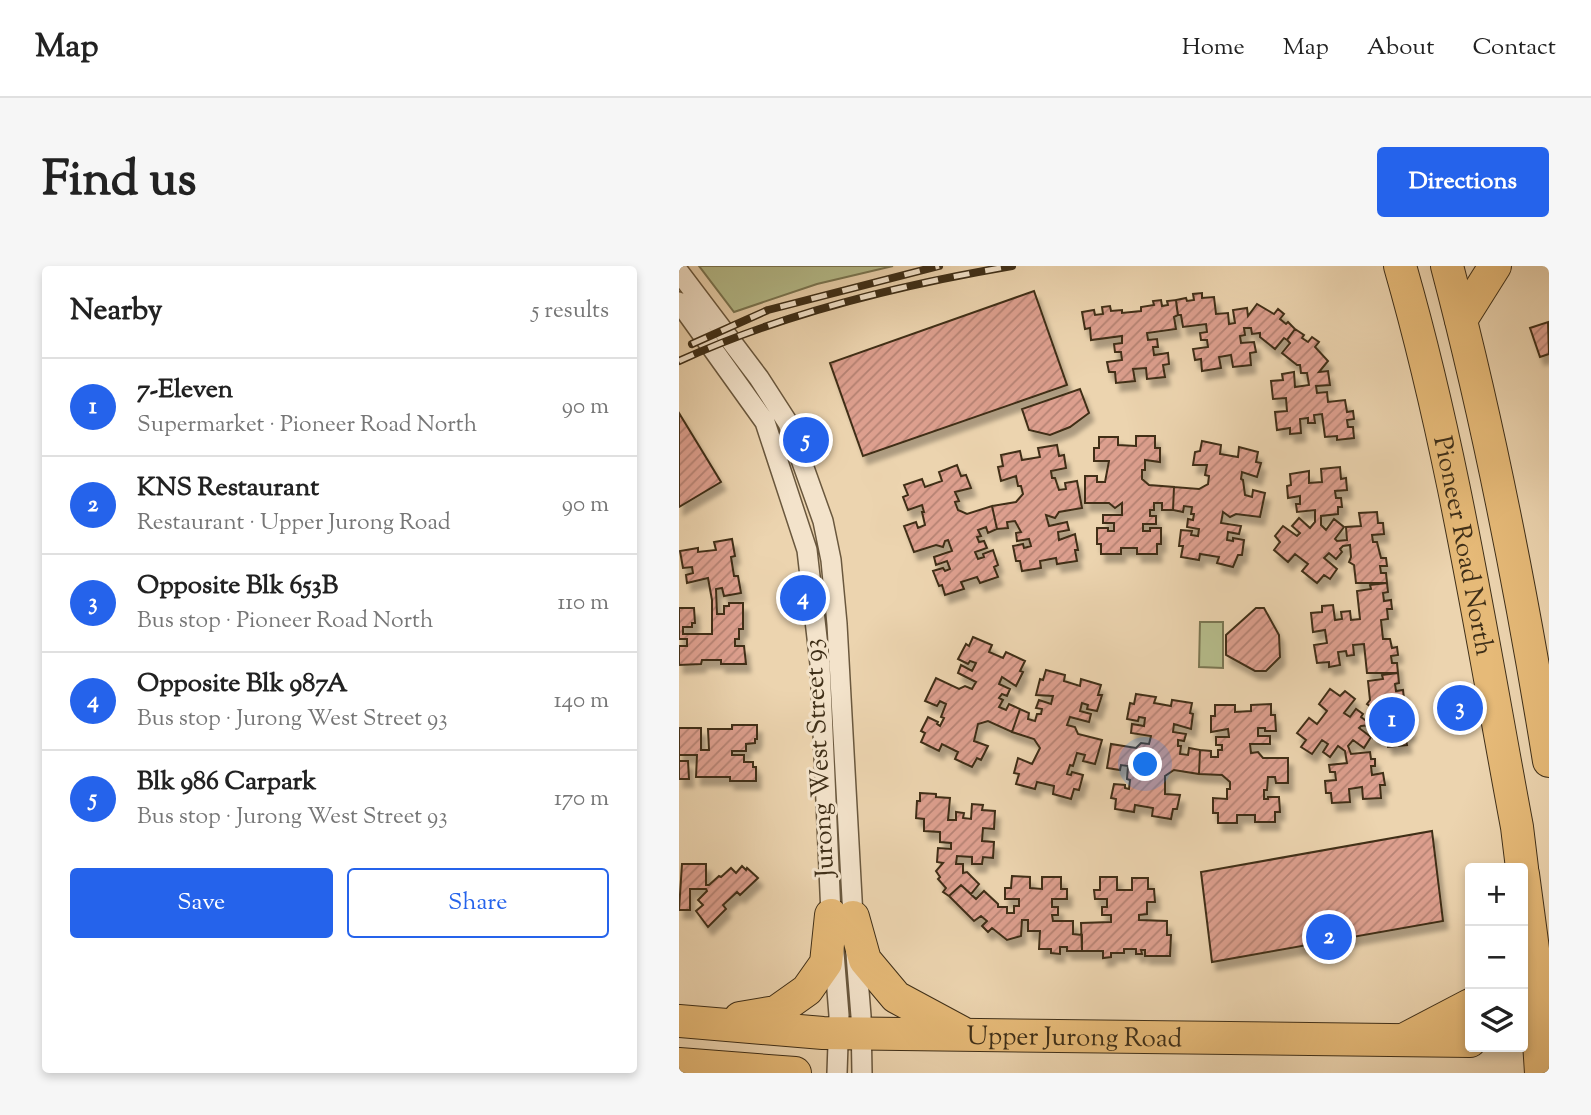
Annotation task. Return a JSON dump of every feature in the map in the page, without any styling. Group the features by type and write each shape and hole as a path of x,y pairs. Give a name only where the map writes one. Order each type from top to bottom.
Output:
{"main road":[{"name":"Pioneer Road North","path":"1400,266 1429,373 1448,459 1517,827 1521,863"},
{"name":"Pioneer Road North","path":"1447,266 1479,388 1523,605 1549,761"},
{"path":"1461,320 1495,266"},
{"path":"795,1073 694,1065 711,1024 776,1012 807,990 826,963 842,916"},
{"path":"842,916 865,960 896,997 971,1037"},
{"path":"1528,955 1541,1073"},
{"path":"1404,1039 1465,1008"},
{"name":"Upper Jurong Road","path":"679,1021 823,1034 1465,1041"}],"street":[{"name":"Jurong West Street 93","path":"679,272 759,378 788,423 823,522 831,560 837,624 842,916"},
{"name":"Jurong West Street 93","path":"679,302 765,422 807,550 820,664 850,1033 862,1073"},
{"name":"Jurong West Street 93","path":"837,1073 850,1033"}],"green space":[{"path":"699,266 893,266 817,284 734,312"},
{"path":"1200,622 1223,622 1223,668 1199,667"}],"building":[{"path":"1034,291 1067,385 863,456 830,363"},
{"path":"1202,293 1202,298 1214,297 1216,314 1228,313 1229,324 1235,323 1233,310 1247,308 1248,316 1257,304 1274,314 1278,309 1284,314 1280,319 1295,329 1287,340 1284,338 1275,349 1260,337 1260,333 1252,334 1251,328 1244,328 1245,335 1240,336 1241,343 1254,342 1256,352 1250,353 1251,365 1233,367 1231,355 1219,357 1221,368 1202,371 1201,359 1195,360 1193,349 1208,347 1207,340 1201,340 1200,333 1207,332 1206,324 1183,327 1176,300 1194,300 1193,294"},
{"path":"1161,300 1162,306 1168,305 1167,301 1176,300 1178,315 1174,317 1176,329 1147,333 1148,340 1157,339 1158,347 1153,347 1154,355 1168,353 1169,364 1163,365 1165,377 1147,379 1146,368 1133,369 1135,381 1116,383 1115,372 1109,372 1107,362 1122,360 1121,352 1115,352 1114,344 1122,343 1122,336 1091,340 1090,328 1085,329 1082,312 1094,310 1095,315 1103,314 1102,307 1110,306 1111,311 1122,310 1122,313 1141,311 1141,307 1154,305 1153,301"},
{"path":"1548,322 1549,354 1540,357 1530,328"},
{"path":"1295,329 1304,335 1302,338 1308,342 1312,337 1319,342 1315,347 1328,361 1319,372 1328,371 1330,385 1316,386 1317,393 1327,392 1328,402 1345,400 1347,412 1353,411 1354,419 1347,420 1348,427 1353,427 1354,438 1337,440 1337,436 1325,437 1322,414 1314,415 1315,423 1308,423 1308,418 1300,419 1301,433 1290,434 1290,428 1277,430 1275,412 1287,411 1286,398 1273,399 1271,381 1283,380 1282,374 1294,372 1295,387 1309,385 1307,373 1301,373 1300,365 1282,353 1290,343 1287,340"},
{"path":"1080,389 1089,413 1070,427 1050,435 1029,430 1022,409"},
{"path":"679,413 721,482 679,507"},
{"path":"1136,436 1155,436 1155,448 1160,448 1160,462 1145,460 1142,479 1149,485 1174,487 1173,510 1162,510 1162,503 1154,503 1150,516 1156,516 1156,524 1143,524 1143,531 1161,528 1161,544 1157,544 1157,554 1137,554 1137,548 1121,548 1121,554 1101,554 1101,544 1097,544 1097,528 1114,531 1114,523 1103,523 1103,515 1122,515 1122,503 1115,508 1109,503 1085,503 1085,476 1097,476 1097,482 1105,482 1109,461 1094,461 1094,448 1099,448 1099,437 1118,437 1118,445 1136,446"},
{"path":"1202,441 1221,445 1220,454 1238,457 1239,447 1258,452 1256,462 1261,463 1257,477 1242,472 1241,479 1245,495 1252,497 1253,490 1265,493 1260,517 1236,514 1230,517 1223,512 1221,523 1241,526 1239,534 1228,532 1227,540 1244,540 1242,555 1238,555 1233,567 1217,563 1219,557 1200,554 1199,560 1181,557 1181,530 1192,531 1191,535 1198,536 1199,529 1187,527 1188,519 1193,520 1192,507 1184,506 1183,512 1173,510 1174,487 1199,489 1208,484 1209,476 1205,475 1207,465 1193,465 1195,452 1200,451"},
{"path":"1057,445 1059,456 1064,455 1066,468 1051,471 1052,478 1055,478 1059,490 1066,489 1065,483 1077,481 1082,508 1059,512 1055,518 1046,515 1049,526 1067,522 1069,530 1058,532 1059,540 1075,534 1077,561 1057,564 1056,558 1040,561 1041,568 1022,571 1020,561 1016,561 1013,546 1031,546 1029,539 1017,541 1016,533 1021,532 1015,521 1007,522 1008,528 997,529 992,506 1016,502 1023,494 1016,476 1001,481 998,467 1003,466 1001,455 1020,451 1022,460 1040,457 1038,448"},
{"path":"957,465 961,476 966,475 971,488 955,492 959,501 955,502 958,510 967,514 992,506 997,529 988,533 986,527 978,530 981,536 977,537 979,542 984,541 987,548 975,552 978,559 993,550 998,565 994,567 998,577 980,583 977,577 961,582 964,589 945,595 933,571 950,569 947,561 936,565 934,557 952,551 948,540 943,547 936,545 914,552 904,526 916,522 918,528 925,525 924,512 922,505 908,510 903,497 908,495 904,485 922,479 925,487 942,481 939,472"},
{"path":"1340,467 1341,479 1346,478 1347,490 1335,491 1336,498 1341,498 1342,507 1338,507 1338,514 1321,516 1321,525 1326,530 1334,519 1344,527 1335,539 1347,540 1346,527 1361,526 1359,513 1377,512 1378,523 1383,523 1384,534 1372,535 1373,542 1377,542 1381,558 1386,558 1387,566 1380,566 1381,573 1386,573 1387,583 1356,583 1354,565 1349,562 1350,545 1340,549 1342,552 1336,559 1329,553 1324,558 1337,569 1330,579 1324,575 1317,583 1302,571 1308,564 1295,554 1288,562 1274,550 1280,542 1275,536 1283,526 1297,536 1300,533 1292,526 1299,518 1310,528 1315,522 1315,510 1297,512 1296,504 1300,504 1300,496 1288,498 1290,474 1309,471 1309,483 1322,482 1321,469"},
{"path":"732,539 734,576 738,576 741,593 724,596 722,588 716,589 717,614 724,614 724,606 729,606 729,603 743,603 743,629 739,629 739,639 735,639 735,646 744,646 746,664 721,664 721,660 702,660 701,664 679,665 679,646 687,646 687,639 679,639 679,608 694,608 695,623 692,623 692,627 683,627 683,634 712,634 712,600 708,578 687,583 686,575 693,573 692,567 683,568 680,551 698,548 698,552 716,550 714,542"},
{"path":"1387,583 1388,592 1383,593 1384,601 1391,600 1392,609 1387,609 1388,619 1381,620 1383,639 1390,639 1392,648 1397,647 1398,655 1391,656 1392,663 1397,663 1398,673 1367,673 1364,644 1353,645 1354,655 1347,656 1346,651 1338,652 1340,665 1329,667 1329,662 1317,663 1314,645 1327,643 1325,630 1313,632 1311,613 1322,612 1322,606 1333,605 1335,620 1342,619 1341,612 1350,611 1351,620 1360,619 1357,591 1371,589 1370,585"},
{"path":"1256,608 1264,608 1279,635 1280,657 1266,671 1255,671 1226,655 1226,635"},
{"path":"973,637 992,645 989,652 1003,658 1006,652 1025,661 1016,686 1002,677 999,684 1010,689 1007,696 1002,694 999,698 1003,700 999,707 1006,710 1009,704 1020,709 1012,732 988,721 978,724 974,741 988,746 981,760 977,758 972,767 955,759 958,752 942,744 939,751 921,742 925,733 921,731 928,717 940,726 944,718 941,717 946,704 940,701 937,706 925,701 936,678 959,689 965,686 972,689 976,682 958,673 961,665 972,671 976,663 970,661 968,664 958,659"},
{"path":"1046,670 1065,675 1064,681 1080,686 1081,679 1101,685 1098,695 1102,695 1097,711 1087,709 1088,705 1082,703 1080,711 1091,714 1089,722 1070,717 1067,725 1075,727 1078,734 1102,740 1095,764 1083,761 1085,755 1077,753 1073,766 1070,765 1067,774 1071,775 1072,772 1083,775 1079,790 1074,789 1071,799 1053,794 1054,786 1037,782 1035,789 1016,784 1019,774 1014,773 1018,758 1032,764 1040,748 1034,739 1012,732 1020,709 1029,713 1028,719 1035,721 1042,709 1036,708 1039,700 1051,704 1053,696 1036,695 1040,679 1043,680"},
{"path":"1398,673 1396,691 1403,690 1404,699 1398,700 1400,714 1394,715 1395,723 1408,721 1410,733 1405,734 1407,745 1388,747 1387,735 1373,738 1372,725 1359,728 1371,737 1364,748 1353,740 1348,746 1351,754 1370,752 1371,759 1375,759 1375,766 1371,766 1372,775 1383,773 1385,785 1380,785 1381,798 1363,799 1362,787 1349,789 1350,802 1332,803 1331,793 1326,793 1325,781 1336,780 1335,772 1330,772 1329,765 1347,763 1345,751 1338,746 1330,757 1323,752 1328,744 1322,740 1312,754 1301,747 1306,740 1297,733 1309,718 1317,724 1327,711 1319,704 1330,689 1340,696 1345,691 1355,699 1344,713 1350,717 1356,709 1363,714 1361,717 1365,720 1372,719 1371,707 1367,704 1370,700 1368,681 1383,679 1382,675"},
{"path":"1136,694 1156,697 1154,703 1171,706 1172,700 1192,703 1191,729 1174,724 1173,732 1186,734 1184,741 1178,740 1178,746 1181,746 1180,754 1188,755 1189,748 1200,750 1199,774 1174,770 1165,776 1165,794 1180,795 1177,809 1173,809 1171,819 1152,816 1153,808 1135,805 1134,812 1115,809 1116,799 1111,798 1114,784 1125,785 1125,788 1129,789 1130,780 1127,779 1128,766 1121,765 1120,770 1107,768 1111,744 1136,748 1141,743 1149,744 1151,736 1131,733 1132,724 1144,726 1145,718 1139,717 1138,721 1127,719 1130,703 1134,704"},
{"path":"1271,704 1276,731 1258,728 1258,736 1270,736 1270,744 1250,744 1251,753 1258,752 1263,758 1288,758 1288,783 1276,783 1275,777 1268,777 1267,790 1264,790 1264,799 1279,797 1280,812 1275,812 1275,822 1255,822 1255,815 1237,815 1237,823 1218,823 1218,813 1213,813 1213,798 1227,799 1230,782 1222,775 1199,774 1200,750 1211,751 1211,757 1218,757 1218,750 1222,750 1222,745 1216,745 1216,737 1229,737 1228,729 1211,732 1211,716 1215,716 1215,705 1235,705 1235,712 1251,711 1251,705"},
{"path":"757,725 755,743 746,744 746,751 732,751 732,755 744,755 744,762 753,762 753,767 756,767 756,781 730,781 730,777 696,777 697,755 679,755 679,728 701,728 701,750 709,750 708,729"},
{"path":"679,761 688,761 689,779 679,779"},
{"path":"920,793 950,798 948,820 956,820 956,812 964,813 963,818 971,819 972,804 983,805 982,810 995,811 994,829 983,828 982,841 994,842 993,858 983,857 982,864 972,864 972,857 957,856 956,864 963,864 963,873 967,872 979,884 971,894 961,885 949,896 943,892 946,888 938,879 940,877 936,871 943,863 937,862 938,848 951,849 951,843 940,842 940,832 924,831 924,819 916,818"},
{"path":"1432,831 1443,921 1212,962 1201,872"},
{"path":"682,864 706,864 706,885 731,868 736,873 742,866 758,878 740,895 737,892 723,905 726,909 708,927 696,911 703,905 698,900 706,889 690,889 690,910 679,910"},
{"path":"1012,876 1030,877 1030,888 1042,889 1042,877 1061,877 1061,889 1067,889 1067,899 1052,899 1052,907 1058,907 1058,915 1052,915 1053,921 1073,921 1073,934 1082,935 1082,951 1067,951 1067,947 1060,947 1060,954 1051,953 1051,949 1039,949 1040,931 1028,931 1028,920 1022,920 1021,936 1007,940 992,928 988,932 982,926 987,921 981,916 974,921 949,896 961,885 976,899 984,891 998,907 1007,907 1007,913 1014,913 1014,906 1019,906 1019,899 1005,899 1005,888 1011,888"},
{"path":"1100,877 1117,877 1117,890 1132,890 1132,878 1148,878 1148,889 1154,889 1155,902 1147,902 1147,914 1139,915 1139,920 1167,921 1167,935 1171,935 1170,956 1145,956 1145,950 1141,950 1142,954 1136,954 1136,949 1124,949 1124,953 1111,953 1111,957 1103,958 1103,951 1082,951 1081,923 1111,922 1111,915 1102,915 1102,907 1107,907 1107,899 1095,899 1094,890 1100,890"}],"railway":[{"path":"692,344 768,310 939,266"},
{"path":"679,361 759,329 842,303 927,282 1012,266"}],"place":[{"name":"Blk 986 Carpark","path":"806,440"},
{"name":"Opposite Blk 987A","path":"803,598"},
{"name":"Opposite Blk 653B","path":"1460,708"},
{"name":"7-Eleven","path":"1392,720"},
{"name":"KNS Restaurant","path":"1329,937"}]}
